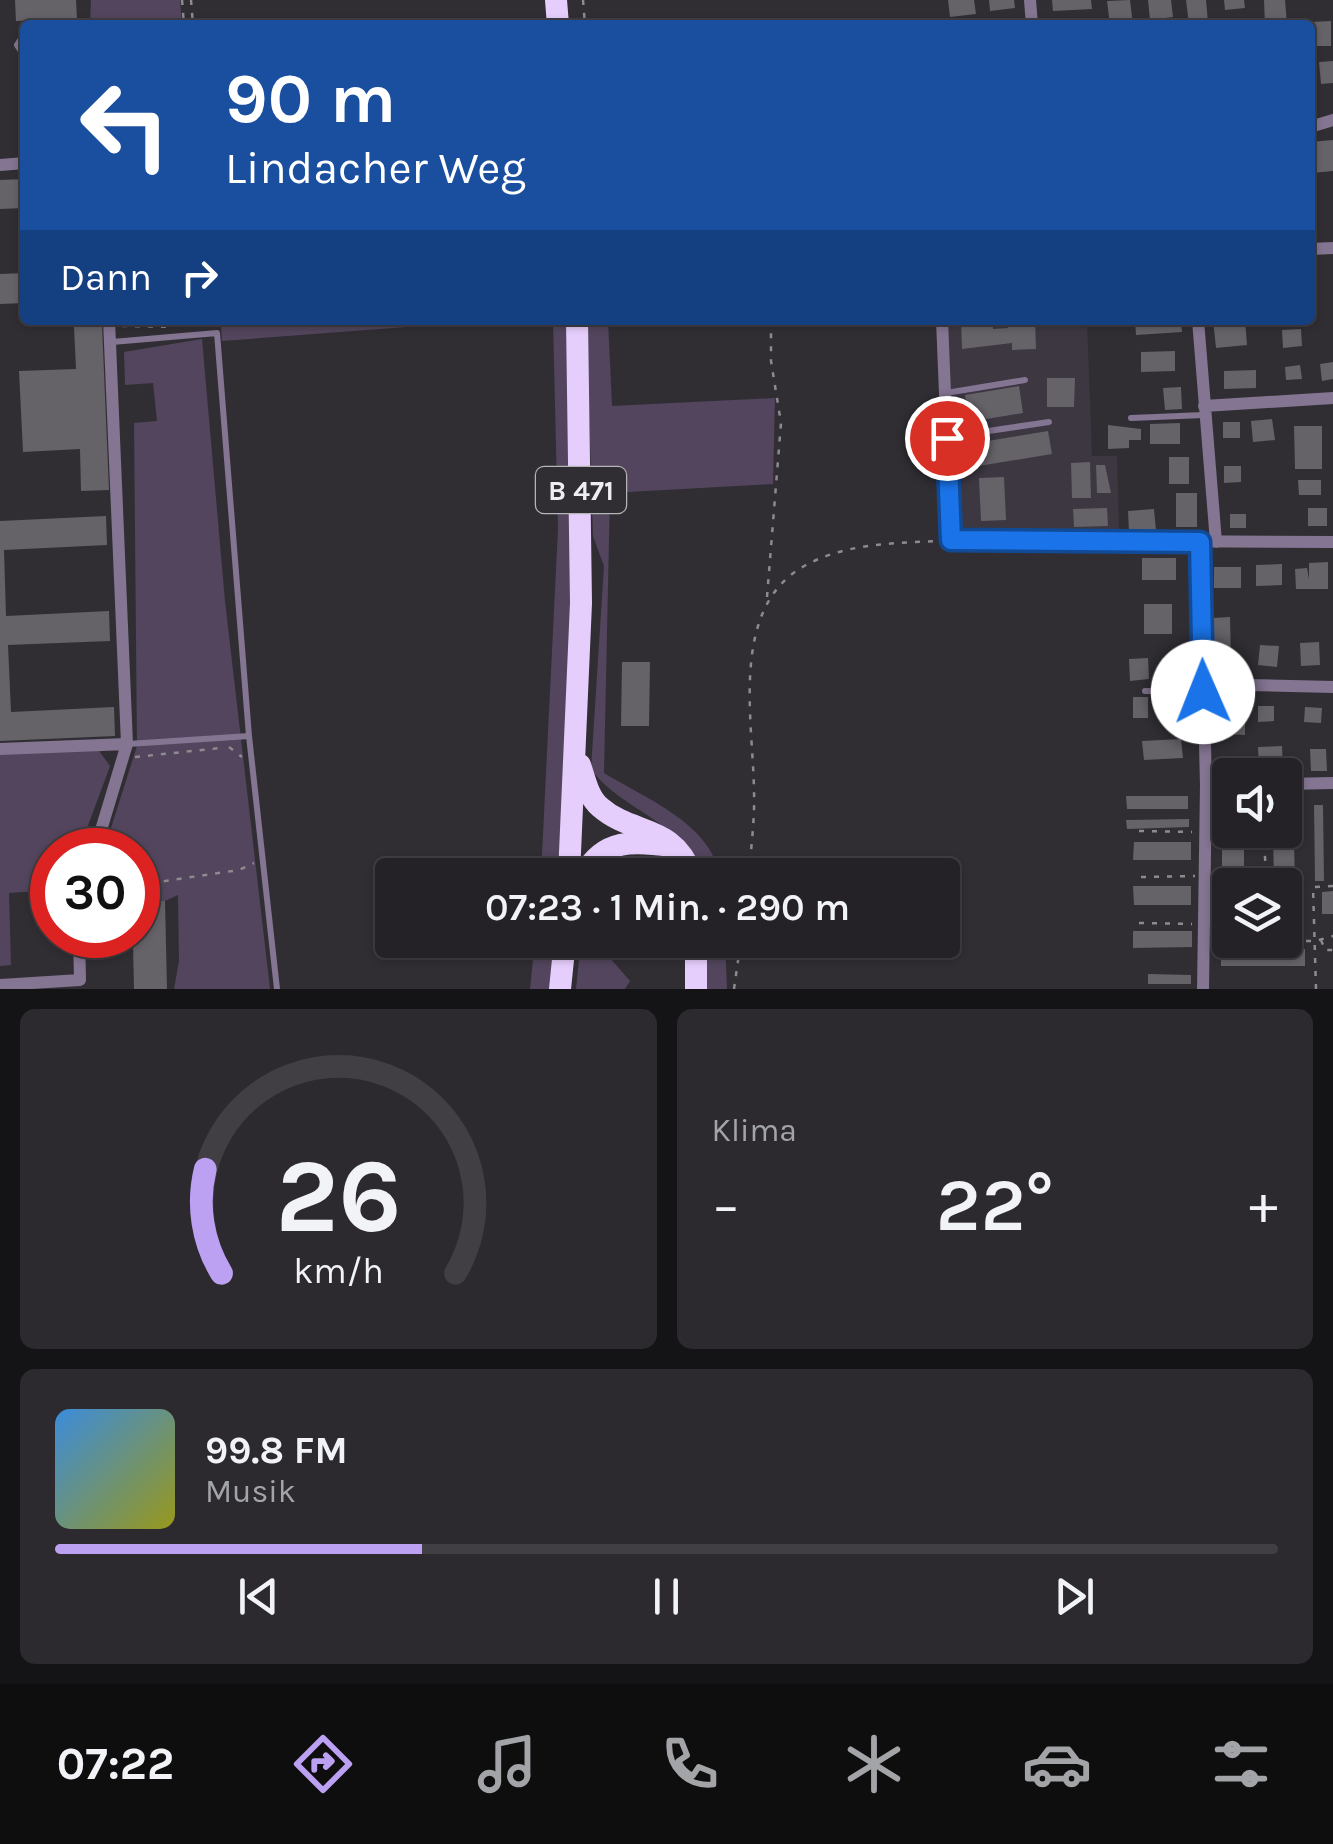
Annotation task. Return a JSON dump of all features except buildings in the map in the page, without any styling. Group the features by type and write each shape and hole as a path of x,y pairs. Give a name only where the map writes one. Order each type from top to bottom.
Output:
{"highway":[{"name":"B 471","path":"570,858 581,603 577,325"},
{"path":"576,754 590,795 601,809 658,833 681,858"},
{"path":"598,858 607,847 628,842 674,846"},
{"path":"560,989 563,958"},
{"path":"696,958 696,989"}],"street":[{"path":"102,828 125,749 109,325"},
{"path":"942,325 951,540 1333,542"},
{"path":"1198,325 1216,542"},
{"path":"1204,410 1333,398"},
{"path":"1200,542 1206,785 1203,989"},
{"path":"1203,688 1333,688"},
{"path":"0,749 125,749"},
{"path":"1302,784 1333,784"},
{"path":"1206,785 1212,785"},
{"path":"0,985 80,984 79,958"}],"lane":[{"path":"110,342 217,333 250,736 277,989"},
{"path":"945,393 1025,380"},
{"path":"1131,418 1204,410"},
{"path":"947,438 1049,422"},
{"path":"1145,691 1203,688"},
{"path":"125,749 250,736"}],"path":[{"path":"126,325 188,325"},
{"path":"750,858 754,644 767,600 781,423 771,361 771,325"},
{"path":"767,600 804,565 833,553 874,544 951,540"},
{"path":"125,749 227,747 242,756"},
{"path":"1139,831 1205,832"},
{"path":"160,881 250,868 255,854"},
{"path":"1141,877 1204,876"},
{"path":"1316,989 1318,940 1313,887 1333,886"},
{"path":"1139,924 1204,924"},
{"path":"1302,940 1333,936"},
{"path":"1203,940 1212,940"},
{"path":"1318,940 1324,950 1333,950"},
{"path":"734,989 738,958"}],"shaded area":[{"path":"91,0 180,0 182,20 90,20"},
{"path":"234,325 433,325 222,341 221,326"},
{"path":"553,325 569,325 576,538 564,858 542,858 558,529"},
{"path":"586,325 608,325 612,406 775,398 773,484 610,493 604,773 674,814 704,841 714,858 692,858 680,841 604,784 591,769 604,566 593,536"},
{"path":"947,325 1087,325 1092,456 1117,456 1119,533 955,533"},
{"path":"202,339 225,601 270,989 174,989 179,961 178,895 160,901 160,828 111,828 137,746 134,423 157,421 153,383 125,385 124,352"},
{"path":"97,748 110,766 87,828 30,828 30,892 9,893 11,965 0,966 0,751"},
{"path":"533,958 556,958 553,989 530,989"},
{"path":"579,958 610,958 630,981 625,989 576,989"},
{"path":"706,958 726,958 727,989 707,989"}],"route":[{"path":"947,438 951,540 1200,542 1203,692"}]}
